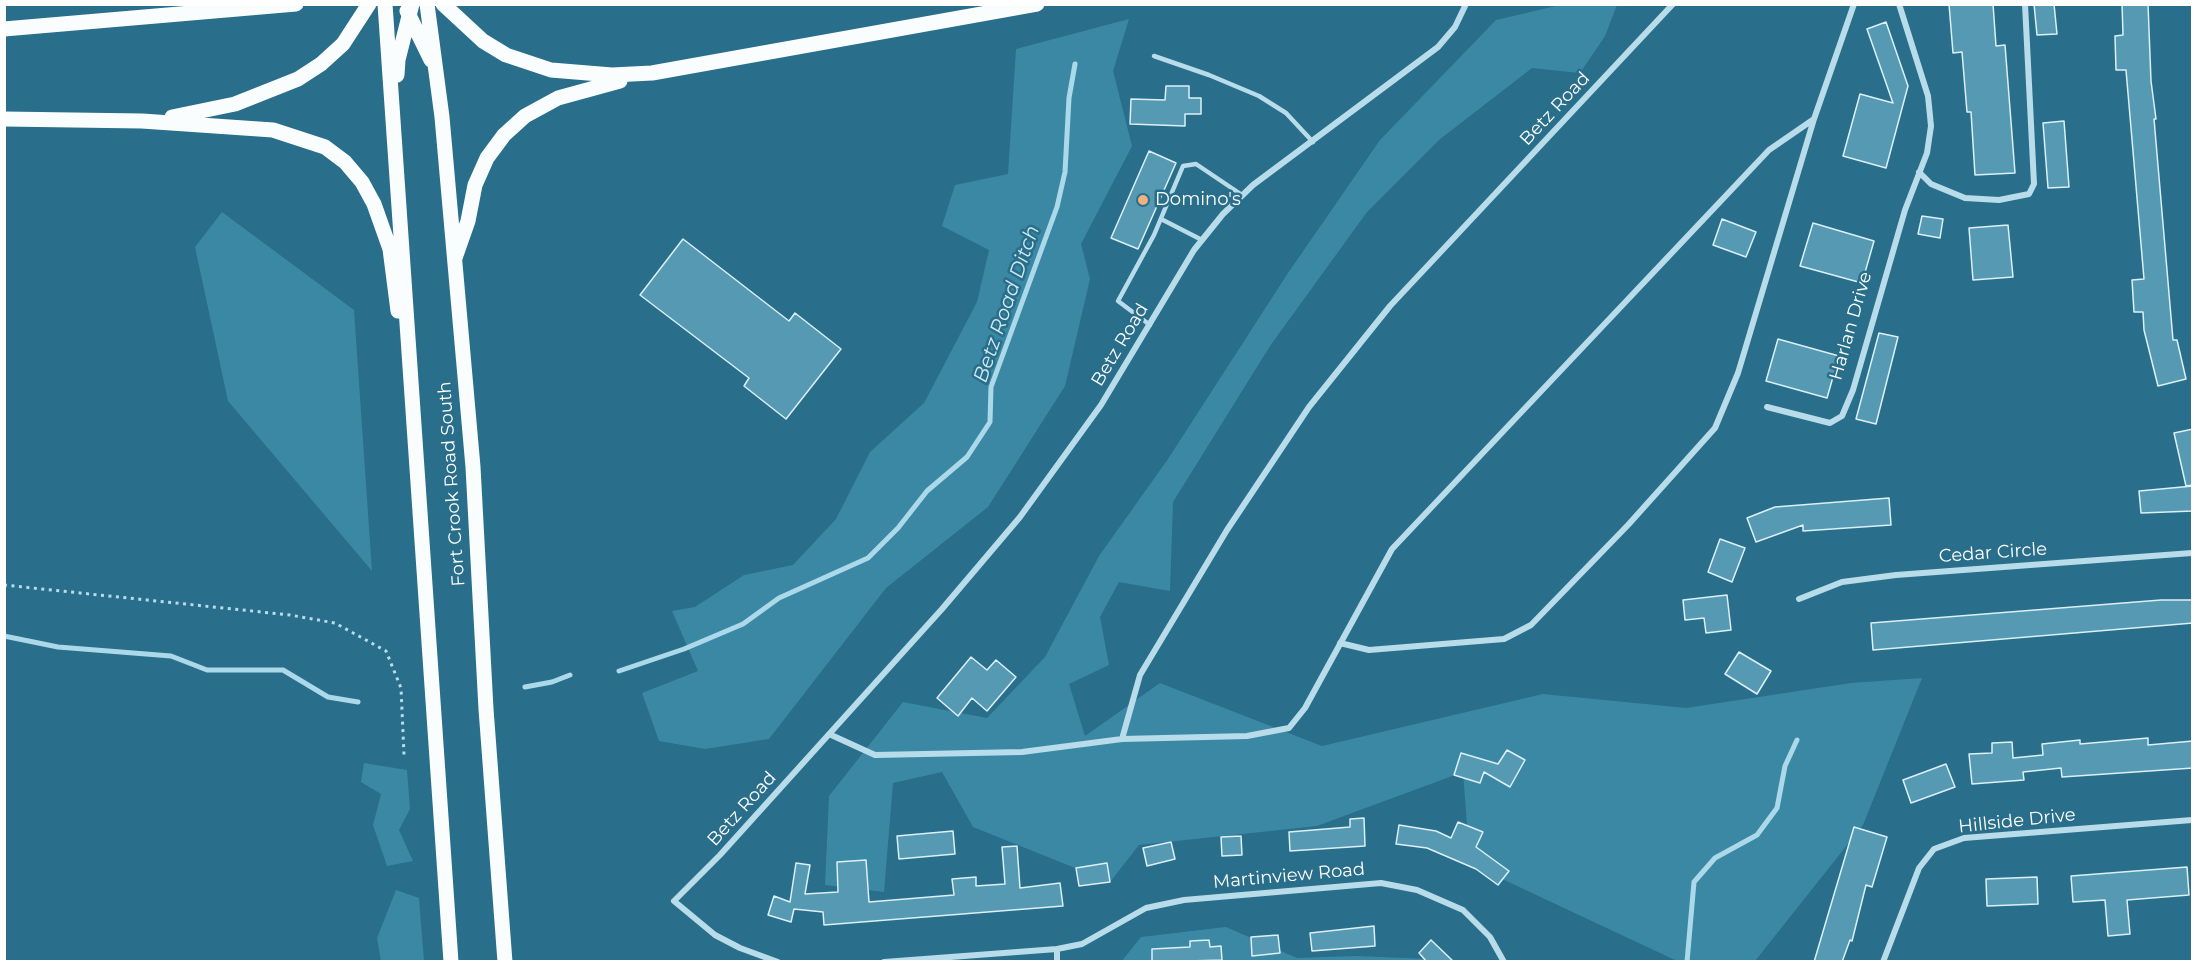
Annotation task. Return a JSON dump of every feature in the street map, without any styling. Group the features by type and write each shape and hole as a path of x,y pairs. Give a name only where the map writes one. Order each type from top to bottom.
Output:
{"main road":[{"path":"4,29 296,4"},
{"path":"142,121 202,112 235,104 298,79 321,64 343,44 369,4"},
{"name":"Fort Crook Road South","path":"385,4 451,962"},
{"name":"Fort Crook Road South","path":"427,4 437,73 473,467 486,708 505,962"},
{"path":"443,4 483,41 527,63 551,70 584,74 652,73"},
{"path":"453,263 468,221 475,185 487,158 504,135 525,116 558,98 652,73 1037,4"},
{"path":"394,122 398,60 408,7"},
{"path":"408,7 437,73"},
{"path":"4,119 142,121 273,130 325,147 345,162 362,182 374,204 388,243 414,438"}],"street":[{"name":"Betz Road","path":"778,962 740,948 715,935 674,901 720,855 942,609 1020,517 1101,405 1202,240 1222,214 1242,195 1438,47 1455,27 1466,4"},
{"name":"Betz Road","path":"1122,739 1140,675 1227,530 1310,407 1390,306 1673,4"},
{"path":"1340,643 1369,650 1504,639 1531,625 1644,508 1715,428 1738,373 1814,119 1854,4"},
{"name":"Harlan Drive","path":"1767,406 1830,423 1842,416 1853,390 1905,210 1927,153 1931,126 1928,96 1899,4"},
{"path":"1919,172 1931,184 1965,198 1999,200 2029,194 2034,184 2025,4"},
{"path":"829,734 876,756 1022,752 1122,739 1247,736 1289,728 1305,708 1392,549 1768,150 1814,119"},
{"name":"Cedar Circle","path":"1798,599 1842,582 1896,575 2193,553"},
{"name":"Hillside Drive","path":"1883,962 1919,868 1934,849 1964,838 2193,820"},
{"name":"Martinview Road","path":"884,962 1057,949 1082,944 1146,909 1184,900 1381,883 1417,890 1463,909 1490,937 1504,962"},
{"path":"1057,949 1057,962"}],"lane":[{"path":"1154,56 1209,75 1259,96 1286,113 1313,141"},
{"path":"1150,325 1118,301 1161,219 1184,166 1196,164 1242,195"},
{"path":"1161,219 1202,240"}],"path":[{"path":"4,585 290,615 335,623 386,651 401,688 404,755"}],"shaded area":[{"path":"1560,5 1617,5 1605,36 1580,73 1532,68 1439,140 1367,212 1270,346 1173,502 1170,591 1119,582 1100,617 1109,665 1069,684 1085,736 1160,683 1322,746 1543,694 1686,708 1851,683 1922,678 1863,825 1755,961 1677,961 1483,870 1467,825 1463,772 1317,826 1139,845 1110,882 973,827 942,772 893,783 884,892 825,885 829,796 903,702 987,718 1045,657 1099,556 1168,459 1288,273 1380,140 1496,20"},
{"path":"1129,19 1113,71 1132,146 1081,244 1090,279 1065,386 988,507 886,588 769,739 705,749 659,741 642,693 698,671 672,611 695,607 744,575 793,565 836,519 870,452 924,403 977,302 989,250 942,226 955,185 1008,174 1016,49"},
{"path":"222,212 354,310 372,571 228,401 195,247"},
{"path":"364,763 407,770 410,809 399,830 413,861 387,866 373,825 381,794 361,782"},
{"path":"396,890 419,898 424,961 381,961 377,938"},
{"path":"1226,927 1297,958 1355,956 1429,959 1432,962 1121,962 1141,937"}],"building":[{"path":"1949,4 1993,4 1996,46 2005,45 2015,173 1975,175 1971,112 1967,112 1962,52 1953,53"},
{"path":"2034,4 2054,4 2057,34 2037,35"},
{"path":"2122,4 2148,4 2151,81 2173,340 2177,340 2186,379 2158,386 2144,330 2143,312 2134,312 2132,280 2144,279 2126,70 2116,70 2115,36 2123,35"},
{"path":"1886,22 1908,86 1886,168 1843,156 1860,94 1893,103 1867,29"},
{"path":"1166,86 1189,86 1189,98 1201,98 1201,114 1185,114 1185,126 1130,124 1131,99 1165,100"},
{"path":"2064,121 2069,187 2048,188 2043,123"},
{"name":"Domino's","path":"1149,151 1176,163 1138,249 1111,238"},
{"path":"1922,216 1943,219 1940,238 1918,234"},
{"path":"1722,219 1756,232 1746,257 1713,245"},
{"path":"1813,223 1874,241 1862,283 1800,266"},
{"path":"2008,225 2013,277 1973,280 1969,228"},
{"path":"683,239 789,321 795,313 841,349 786,419 744,386 749,378 640,295"},
{"path":"1879,333 1898,337 1876,424 1856,419"},
{"path":"1778,339 1839,356 1827,398 1766,381"},
{"path":"2193,429 2193,485 2186,486 2174,433"},
{"path":"2193,486 2193,511 2141,513 2139,491"},
{"path":"1889,498 1891,525 1803,531 1803,525 1756,542 1747,518 1775,507"},
{"path":"1720,539 1745,548 1732,582 1708,572"},
{"path":"1727,595 1731,630 1706,633 1704,618 1685,620 1683,600"},
{"path":"2161,600 2193,600 2193,623 1873,650 1871,623"},
{"path":"1739,652 1771,671 1757,694 1725,674"},
{"path":"971,657 987,670 996,660 1016,677 987,711 972,698 958,716 937,698"},
{"path":"2148,738 2148,745 2193,741 2193,768 2062,777 2061,768 2023,772 2024,780 1972,784 1969,754 1992,753 1992,743 2012,742 2013,758 2043,755 2042,744 2080,740 2080,744"},
{"path":"1507,750 1525,760 1510,787 1484,772 1480,783 1454,775 1461,753 1498,764"},
{"path":"1946,764 1955,787 1911,803 1903,780"},
{"path":"1364,818 1365,846 1290,851 1289,832 1350,827 1350,819"},
{"path":"1458,822 1483,832 1476,847 1509,871 1498,885 1476,869 1427,848 1396,844 1399,825 1436,831 1451,838"},
{"path":"1854,827 1887,837 1872,887 1866,885 1852,941 1850,940 1842,962 1814,962"},
{"path":"953,831 955,854 899,859 897,836"},
{"path":"1241,836 1242,855 1222,856 1221,837"},
{"path":"1171,842 1175,859 1147,866 1143,848"},
{"path":"1017,846 1020,888 1060,883 1063,906 824,925 823,912 794,909 791,922 768,915 774,896 790,902 796,863 810,865 805,894 838,892 837,862 866,860 869,902 954,895 952,879 976,877 976,886 1005,884 1002,847"},
{"path":"1107,863 1110,882 1079,886 1076,868"},
{"path":"2187,867 2189,895 2127,900 2130,934 2108,936 2105,900 2073,902 2071,876"},
{"path":"2037,877 2038,904 1987,906 1986,879"},
{"path":"1374,926 1375,946 1312,951 1310,933"},
{"path":"1278,935 1280,953 1252,956 1251,937"},
{"path":"1209,940 1210,947 1221,946 1222,960 1152,962 1152,949 1190,947 1190,941"},
{"path":"1431,940 1454,962 1427,962 1419,953"}],"waterway":[{"name":"Betz Road Ditch","path":"619,671 684,649 743,624 779,598 868,558 898,528 927,491 967,457 990,422 991,387 1057,207 1065,172 1069,98 1075,64"},
{"name":"Betz Road Ditch","path":"4,636 58,647 171,656 207,670 283,670 328,697 358,702"},
{"name":"Betz Road Ditch","path":"525,687 552,682 570,675"},
{"path":"1687,962 1694,882 1715,858 1757,835 1777,808 1785,766 1797,740"}],"place":[{"name":"Domino's","path":"1143,200"}]}
